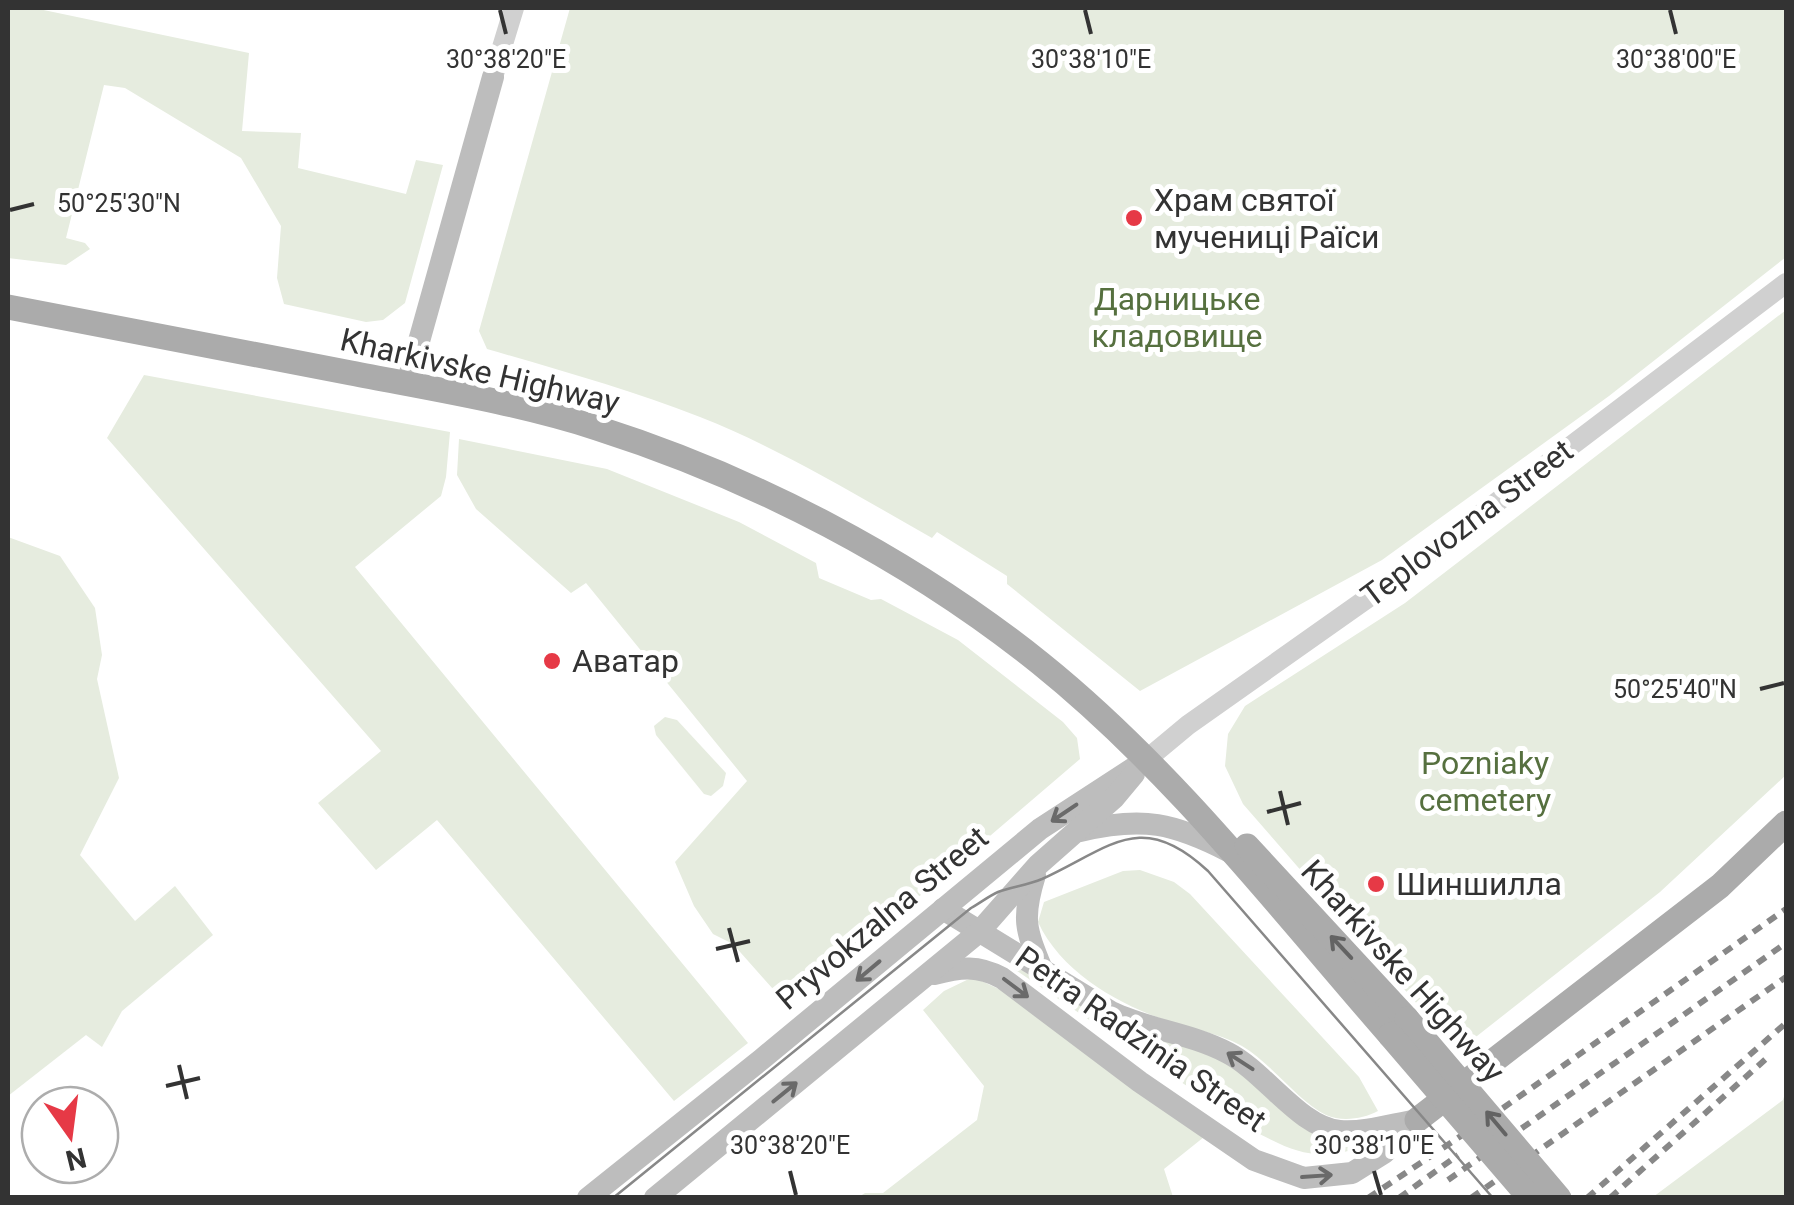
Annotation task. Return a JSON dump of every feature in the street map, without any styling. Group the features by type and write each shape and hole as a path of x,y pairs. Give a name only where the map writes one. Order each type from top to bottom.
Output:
{"main road":[{"path":"406,384 493,78"},
{"name":"Kharkivske Highway","path":"8,307 479,397 594,427 658,448 781,503 894,563 1042,664 1146,760 1558,1198"},
{"name":"Kharkivske Highway","path":"1146,760 1179,773 1398,1027 1530,1198"},
{"name":"Pryvokzalna Street","path":"656,1198 979,932 1038,864 1114,798 1146,760"},
{"name":"Pryvokzalna Street","path":"588,1198 762,1060 1040,829 1146,760"},
{"name":"Pryvokzalna Street","path":"1077,832 1123,822 1159,823 1190,832 1230,852"},
{"name":"Petra Radzinia Street","path":"926,976 960,967 993,972 1140,1082 1254,1160 1304,1178 1352,1173 1384,1153 1417,1120 1704,898 1786,823"},
{"name":"Petra Radzinia Street","path":"1038,864 1024,911 1043,972"},
{"name":"Petra Radzinia Street","path":"943,908 1043,972 1130,1021 1229,1053 1256,1071 1321,1128 1356,1132 1417,1120"}],"street":[{"path":"493,78 514,8"},
{"name":"Teplovozna Street","path":"1146,760 1406,571 1786,284"}],"green space":[{"path":"8,8 34,8 249,53 242,131 301,133 298,168 406,194 416,160 443,165 405,303 383,320 366,322 284,304 277,278 281,226 241,158 125,88 104,85 66,238 85,243 90,249 66,265 8,258"},
{"name":"Дарницьке кладовище","path":"570,8 1786,8 1786,257 1609,396 1382,560 1140,691 1007,584 1007,576 937,532 932,538 789,458 700,417 487,349 479,331"},
{"name":"Pozniaky cemetery","path":"1786,310 1786,775 1660,892 1458,1051 1243,804 1225,766 1228,734 1245,706 1405,603"},
{"path":"144,375 450,432 441,496 355,567 748,1043 674,1101 437,820 376,870 318,803 381,751 107,438"},
{"path":"459,439 607,469 739,522 816,563 819,578 871,600 881,599 958,640 1063,722 1077,738 1080,759 826,976 818,969 781,998 733,944 713,934 694,906 675,862 747,781 586,583 571,593 476,509 457,475"},
{"path":"8,537 60,556 95,608 102,655 97,679 119,778 80,855 135,921 175,886 213,935 122,1011 102,1047 86,1035 8,1096"},
{"path":"665,717 677,720 726,773 723,786 711,796 704,794 656,735 654,726"},
{"path":"1140,870 1174,882 1190,894 1359,1077 1378,1111 1352,1119 1326,1115 1242,1046 1125,1003 1090,982 1060,955 1038,922 1044,902 1123,871"},
{"path":"1019,961 1209,1048 1282,1103 1380,1136 1381,1142 1343,1152 1313,1154 1268,1138 1014,969"},
{"path":"973,977 1003,991 1209,1133 1164,1169 1173,1197 857,1198 865,1193 883,1193 977,1120 984,1086 923,1010 944,991"},
{"path":"1786,1090 1786,1197 1653,1197 1783,1100"}],"tram line":[{"path":"613,1198 971,908 998,892 1042,879 1107,846 1144,838 1163,841 1208,871 1493,1198"}],"railway":[{"path":"1368,1198 1786,909"},
{"path":"1448,1180 1786,943"},
{"path":"1471,1198 1786,977"},
{"path":"1587,1198 1786,1023"},
{"path":"1610,1198 1767,1058"},
{"path":"1399,1198 1458,1155"}],"place":[{"name":"Храм святої мучениці Раїси","path":"1134,218"},
{"name":"Аватар","path":"552,661"},
{"name":"Шиншилла","path":"1376,884"}]}
